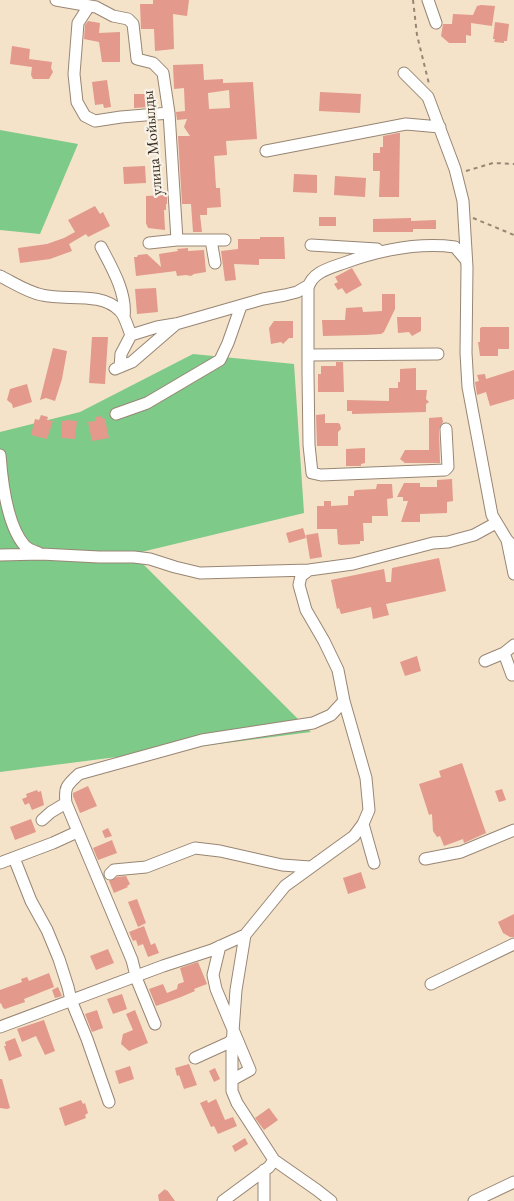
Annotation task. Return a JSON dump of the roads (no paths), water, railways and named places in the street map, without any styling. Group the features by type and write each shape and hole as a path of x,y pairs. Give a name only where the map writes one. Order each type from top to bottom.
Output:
{"street":[{"path":"56,0 95,4"},
{"path":"428,0 436,23"},
{"path":"95,4 78,23 74,74 77,102 84,116 95,120 169,114"},
{"name":"улица Мойылды","path":"95,4 113,16 128,19 133,24 137,59 154,63 163,73 169,114 177,240"},
{"path":"404,73 428,97 457,174 463,200 468,387 492,515 511,544 514,574"},
{"path":"266,151 406,124 440,127"},
{"path":"149,243 177,240 224,240"},
{"path":"211,240 215,263"},
{"path":"311,245 389,249 437,245 455,247 466,260"},
{"path":"102,247 115,274 122,296 125,309 124,317"},
{"path":"389,249 323,270 313,278 309,285 309,446 312,473 321,475 445,470 448,467 446,429"},
{"path":"0,276 28,291 42,295 59,298 96,299 111,304 121,311 131,335"},
{"path":"176,324 132,362 118,368 121,354 131,335 263,299 297,292 309,285"},
{"path":"116,414 146,403 220,360 241,306"},
{"path":"308,354 438,354"},
{"path":"0,455 12,524 24,545 30,550 41,554"},
{"path":"0,555 41,554 150,558 200,573 309,570 353,564 432,543 448,542 474,535 496,523"},
{"path":"0,1027 220,946 245,935 285,886 310,867 339,849 354,836 363,824 369,810 366,778 344,701 338,670 306,610 299,585 301,576 309,570"},
{"path":"485,661 504,653 514,646"},
{"path":"504,653 512,676"},
{"path":"155,1024 132,960 66,803 65,792 69,783 79,774 202,740 313,723 331,715 344,701"},
{"path":"42,820 66,803"},
{"path":"363,824 374,863"},
{"path":"425,859 461,852 514,830"},
{"path":"0,863 77,832"},
{"path":"110,874 120,868 159,864 195,848 220,851 282,864 310,867"},
{"path":"14,858 31,901 50,936 71,1000 109,1102"},
{"path":"245,935 236,990 232,1091 237,1103 274,1160 331,1201"},
{"path":"431,984 514,944"},
{"path":"220,946 213,975 216,989 233,1034 250,1070 232,1080"},
{"path":"195,1058 228,1044 233,1034"},
{"path":"223,1201 264,1170 274,1160"},
{"path":"264,1170 264,1201"},
{"path":"474,1201 514,1182"}]}
